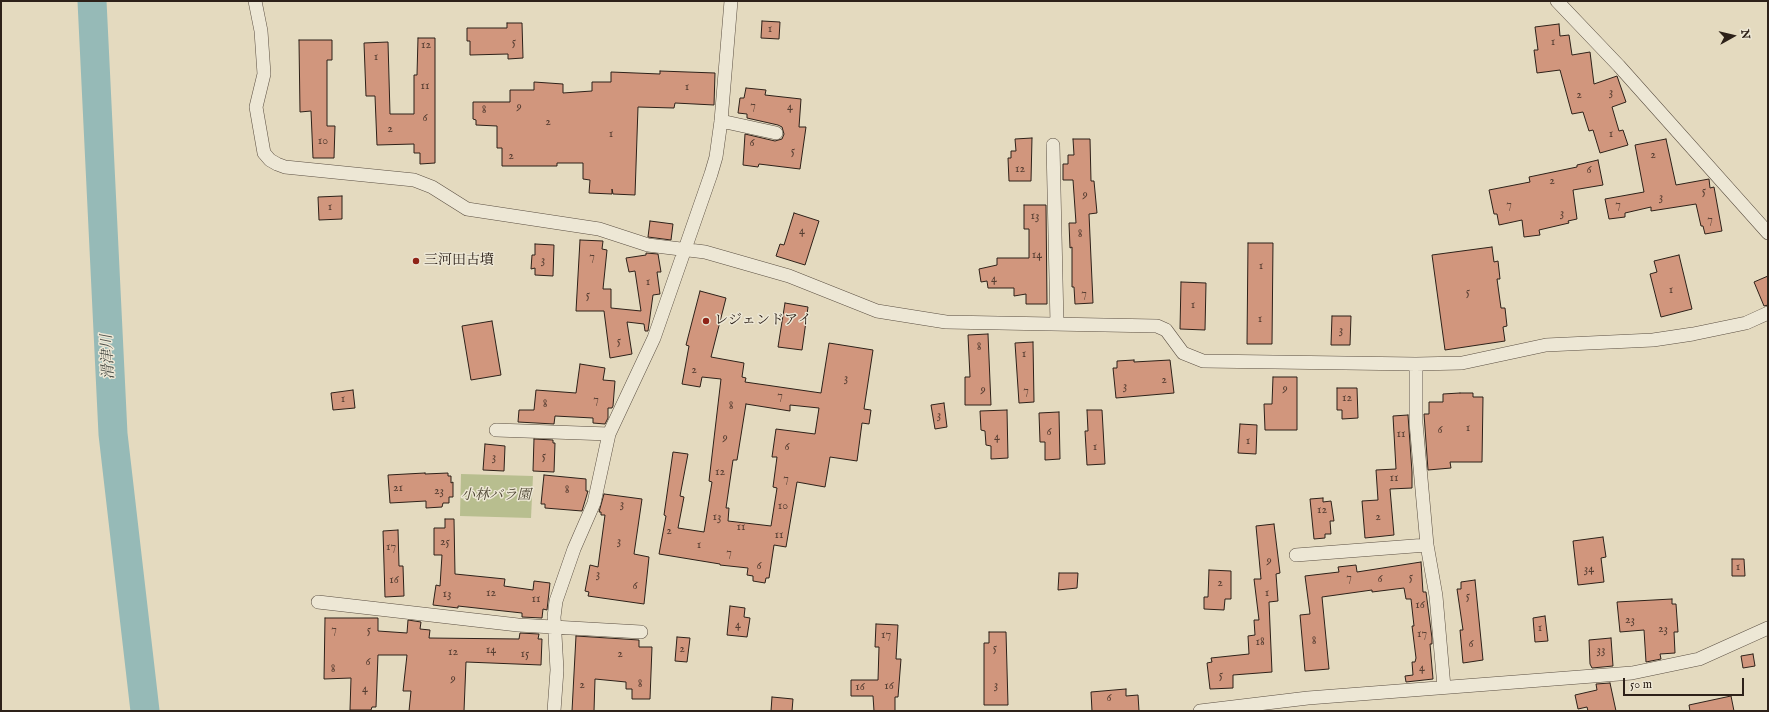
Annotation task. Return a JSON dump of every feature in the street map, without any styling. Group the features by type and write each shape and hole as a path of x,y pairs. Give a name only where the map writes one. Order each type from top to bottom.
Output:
{"street":[{"path":"255,1 261,31 264,74 256,107 264,153 270,160 285,167 414,180 428,185 467,209 599,229 648,245 685,251 705,252 789,276 877,311 946,322 1156,326 1166,330 1183,353 1203,361 1416,364 1462,363 1546,345 1653,340 1693,334 1746,323 1768,313"},
{"path":"554,711 557,657 554,628 556,601 577,542 594,503 609,434 654,338 715,163 721,121 731,1"},
{"path":"1557,1 1619,66 1768,233"},
{"path":"721,121 776,133"},
{"path":"1053,145 1057,324"},
{"path":"1416,364 1416,423 1427,545 1436,596 1444,687"},
{"path":"496,430 609,434"},
{"path":"1296,554 1427,545"},
{"path":"318,602 554,628 641,632"},
{"path":"1200,711 1244,708 1444,687 1632,673 1699,659 1768,628"}],"green space":[{"name":"小林バラ園","path":"461,474 533,476 531,518 460,516"}],"building":[{"path":"762,21 780,22 779,39 761,38"},
{"path":"507,23 522,23 523,58 508,59 508,54 470,55 470,41 467,41 467,28 507,28"},
{"path":"1559,24 1560,36 1569,35 1572,55 1590,52 1594,84 1617,76 1626,102 1612,107 1619,131 1623,130 1628,145 1600,153 1593,130 1589,131 1583,112 1572,114 1560,70 1537,73 1534,50 1538,50 1535,27"},
{"path":"418,38 435,38 435,163 420,164 420,153 414,153 414,144 377,145 375,96 366,96 364,43 388,42 390,114 414,114 414,75 417,75"},
{"path":"299,40 332,40 332,60 327,60 327,126 335,126 334,158 313,158 311,111 300,112"},
{"path":"660,71 715,73 714,105 675,103 674,108 638,107 635,195 613,194 612,189 612,194 589,193 590,180 583,179 583,163 557,163 557,166 502,166 502,148 497,148 497,126 476,125 476,120 473,119 473,102 510,102 510,90 534,90 534,82 563,84 563,93 592,91 592,82 611,82 611,72 660,74"},
{"path":"746,88 766,90 765,95 801,99 799,127 806,127 800,169 759,164 758,167 743,165 745,134 775,141 782,139 784,134 782,127 778,125 747,118 747,114 738,113 740,98 744,98"},
{"path":"1032,138 1031,181 1009,181 1008,158 1011,158 1011,151 1016,151 1015,139"},
{"path":"1073,139 1090,139 1091,181 1094,181 1097,213 1089,214 1093,303 1075,304 1074,287 1072,287 1072,247 1070,248 1069,223 1076,223 1073,180 1063,180 1063,164 1068,164 1068,155 1074,155"},
{"path":"1666,139 1676,185 1709,179 1710,188 1714,187 1722,231 1705,234 1703,226 1701,226 1696,204 1651,211 1651,207 1625,213 1625,217 1609,219 1605,199 1644,192 1635,145"},
{"path":"1598,160 1603,185 1573,190 1577,219 1568,221 1569,223 1539,230 1540,235 1524,237 1522,220 1499,225 1497,214 1494,214 1489,190 1530,182 1529,177 1577,167 1577,165"},
{"path":"342,196 342,219 319,220 318,197"},
{"path":"1024,205 1046,205 1047,304 1026,304 1026,294 1014,296 1014,288 988,288 987,281 981,282 979,269 997,265 997,258 1029,258 1029,229 1024,229"},
{"path":"794,213 819,221 805,265 776,256 780,244 784,245"},
{"path":"650,221 673,224 671,240 648,237"},
{"path":"580,240 603,241 602,249 607,250 603,289 611,289 611,308 641,311 635,271 629,272 626,258 646,255 646,253 658,254 661,272 657,272 660,294 653,295 648,331 645,331 644,324 627,322 632,354 610,358 604,311 576,311"},
{"path":"1248,243 1273,243 1272,344 1247,344"},
{"path":"535,244 554,245 553,276 535,275 535,268 531,269 532,255 535,255"},
{"path":"1492,247 1494,262 1498,261 1500,279 1497,279 1501,308 1505,308 1507,326 1503,327 1505,341 1445,350 1432,255"},
{"path":"1679,255 1692,309 1661,317 1650,274 1657,272 1654,261"},
{"path":"1768,276 1768,305 1764,306 1754,282"},
{"path":"1181,282 1206,283 1205,330 1180,329"},
{"path":"700,291 726,298 711,357 744,363 742,377 746,378 745,382 821,393 829,343 873,350 864,409 871,410 869,424 862,423 857,461 830,457 825,487 797,482 786,547 774,545 769,578 766,578 765,583 753,581 753,576 747,575 748,568 720,565 659,554 666,516 664,515 673,452 688,454 680,496 684,497 678,528 704,532 712,482 709,481 721,379 702,377 700,387 682,384 689,346 686,345","holes":["746,404 790,411 790,405 819,408 815,434 776,429 772,457 777,457 773,487 777,488 771,526 728,521 729,508 726,508 733,460 737,460"]},
{"path":"785,303 808,307 802,350 778,347"},
{"path":"1332,316 1351,316 1350,345 1331,345"},
{"path":"492,321 501,375 471,380 462,326"},
{"path":"988,334 991,405 965,405 965,377 970,377 968,335"},
{"path":"1033,342 1034,402 1019,403 1015,343"},
{"path":"1134,360 1134,362 1170,360 1174,393 1116,398 1113,368 1117,368 1117,361"},
{"path":"580,364 605,368 603,380 615,381 613,406 612,408 608,408 608,418 605,424 593,423 593,418 555,416 554,424 518,422 519,410 534,410 536,390 576,393"},
{"path":"1273,377 1297,377 1297,430 1265,430 1264,404 1272,404"},
{"path":"1337,388 1357,388 1358,418 1342,419 1342,410 1337,410"},
{"path":"353,390 355,408 333,410 331,393"},
{"path":"1473,393 1473,397 1483,397 1482,462 1450,462 1451,468 1428,470 1424,414 1429,414 1429,402 1443,402 1443,394"},
{"path":"944,403 947,427 935,429 931,405"},
{"path":"1007,410 1008,458 991,459 991,446 986,445 985,431 981,430 980,411"},
{"path":"1087,410 1102,410 1105,464 1087,465 1085,431 1088,431"},
{"path":"1059,412 1060,459 1045,460 1045,442 1040,442 1039,413"},
{"path":"1408,415 1412,488 1390,489 1394,535 1365,538 1362,501 1378,500 1376,470 1396,469 1393,416"},
{"path":"1240,424 1257,425 1256,454 1238,453"},
{"path":"534,439 553,440 553,443 555,443 554,472 533,471"},
{"path":"485,444 505,446 504,471 483,470"},
{"path":"448,473 448,476 451,476 451,483 453,482 453,497 449,497 449,503 443,503 442,507 426,508 426,501 390,503 388,475"},
{"path":"544,475 586,479 586,491 588,491 582,511 545,508 545,504 541,504"},
{"path":"604,494 642,499 634,554 649,557 644,604 588,596 589,592 585,591 590,565 598,567 605,515 601,515 601,512 599,512"},
{"path":"1323,498 1323,502 1331,501 1334,521 1330,521 1331,534 1325,534 1325,538 1314,539 1310,499"},
{"path":"445,519 454,519 455,574 505,579 504,586 533,590 534,581 550,583 547,610 543,609 542,618 522,617 522,613 458,606 458,608 433,605 436,585 440,586 442,555 434,555 434,528 445,528"},
{"path":"1274,524 1280,573 1276,574 1278,601 1269,602 1272,672 1233,675 1233,688 1210,689 1207,663 1212,662 1211,658 1249,654 1248,636 1255,635 1254,620 1259,620 1254,579 1261,579 1256,526"},
{"path":"398,530 399,566 403,566 404,596 385,597 383,531"},
{"path":"1603,537 1606,557 1601,558 1604,582 1578,585 1573,541"},
{"path":"1732,559 1744,559 1745,576 1732,576"},
{"path":"1421,562 1423,592 1426,592 1432,638 1432,644 1430,644 1433,679 1406,682 1405,676 1413,675 1412,662 1415,662 1416,658 1412,626 1414,626 1411,599 1406,599 1404,588 1372,592 1372,590 1322,597 1329,669 1305,671 1300,615 1310,614 1305,576 1339,572 1338,567 1356,565 1357,572"},
{"path":"1209,570 1231,571 1231,599 1225,599 1224,610 1204,609 1204,597 1208,597"},
{"path":"1059,573 1078,573 1077,588 1058,590"},
{"path":"1475,580 1483,660 1463,663 1460,630 1463,630 1457,589 1461,589 1461,582"},
{"path":"1672,599 1672,604 1676,604 1678,632 1674,632 1675,653 1660,654 1661,659 1646,662 1644,630 1620,632 1617,602"},
{"path":"730,606 745,608 744,617 750,618 747,637 727,635"},
{"path":"1545,616 1548,641 1535,642 1533,618"},
{"path":"325,618 378,618 378,631 407,633 408,620 421,622 420,629 430,630 429,638 519,639 520,633 539,634 538,639 542,639 541,665 466,662 464,711 409,711 411,691 403,691 407,655 378,655 376,707 372,707 371,710 350,710 351,678 324,679"},
{"path":"876,624 898,625 896,659 901,659 898,697 895,697 895,711 874,711 873,696 851,696 851,680 878,680 879,647 875,647"},
{"path":"989,632 1006,632 1008,705 984,705 984,643 989,643"},
{"path":"576,636 639,640 639,647 652,647 650,699 632,699 632,689 626,689 626,682 595,679 594,711 572,711"},
{"path":"677,637 690,638 687,662 675,661"},
{"path":"1611,638 1613,666 1592,668 1590,664 1589,640"},
{"path":"1753,654 1755,666 1743,668 1741,656"},
{"path":"1610,683 1616,711 1588,711 1587,707 1578,709 1575,695 1597,690 1596,684"},
{"path":"1126,689 1126,696 1138,695 1139,711 1092,711 1091,692"},
{"path":"1731,696 1734,711 1690,711 1689,705"},
{"path":"772,697 793,699 792,711 771,711"}],"waterway":[{"name":"滑津川","path":"92,1 113,434 145,711"}],"place":[{"name":"三河田古墳","path":"416,261"},
{"name":"レジェンドアイ","path":"706,321"}]}
